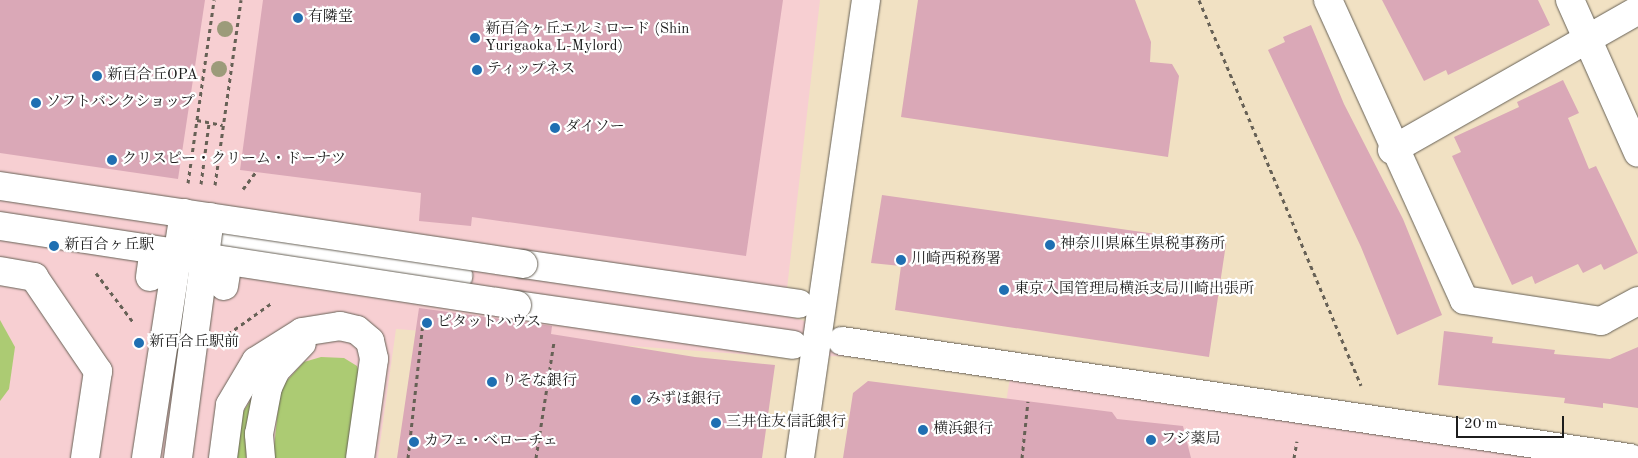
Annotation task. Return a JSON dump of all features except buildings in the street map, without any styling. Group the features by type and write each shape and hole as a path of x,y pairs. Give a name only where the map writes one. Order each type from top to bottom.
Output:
{"street":[{"path":"800,458 866,0"},
{"path":"1328,0 1392,150 1464,300 1601,321 1638,301"},
{"path":"1570,0 1638,153"},
{"path":"1392,150 1638,10"},
{"path":"0,186 198,235 458,276"},
{"path":"0,226 92,252 198,235 523,264 799,304"},
{"path":"198,235 290,271 793,345"},
{"path":"150,277 198,235"},
{"path":"178,458 194,333 198,235"},
{"path":"146,458 165,333 198,235"},
{"path":"0,271 34,277 98,371 85,458"},
{"path":"223,458 230,405 252,367 281,342 323,327 357,330 370,341 374,359 360,458"},
{"path":"261,458 259,434 276,370 293,349 323,327"},
{"path":"842,341 1630,458"}],"path":[{"path":"198,235 197,120 214,0"},
{"path":"198,235 223,125 241,0"},
{"path":"1199,0 1376,420"},
{"path":"197,120 223,125"},
{"path":"201,189 209,123"},
{"path":"251,184 256,172"},
{"path":"92,252 136,326"},
{"path":"92,252 93,266 134,322 165,333"},
{"path":"194,333 231,334 278,298 290,271"},
{"path":"536,458 559,310"},
{"path":"408,458 423,318"},
{"path":"1022,458 1027,414"}],"shaded area":[{"path":"0,0 820,0 784,315 853,335 1597,458 997,458 1010,378 847,356 782,357 396,329 378,458 0,458"}],"green space":[{"path":"0,320 15,347 9,389 0,401"},
{"path":"321,357 344,358 357,366 360,375 348,458 273,458 280,388 304,362"},
{"path":"254,395 246,458 236,458 240,417"}],"place":[{"name":"有隣堂","path":"298,18"},
{"name":"新百合ヶ丘エルミロード (Shin Yurigaoka L-Mylord)","path":"475,38"},
{"name":"ティップネス","path":"477,70"},
{"name":"新百合丘OPA","path":"97,76"},
{"name":"ソフトバンクショップ","path":"36,103"},
{"name":"ダイソー","path":"555,128"},
{"name":"クリスピー・クリーム・ドーナツ","path":"112,160"},
{"name":"神奈川県麻生県税事務所","path":"1050,245"},
{"name":"新百合ヶ丘駅","path":"54,246"},
{"name":"川崎西税務署","path":"901,260"},
{"name":"東京入国管理局横浜支局川崎出張所","path":"1004,290"},
{"name":"ピタットハウス","path":"427,323"},
{"name":"新百合丘駅前","path":"139,343"},
{"name":"りそな銀行","path":"492,382"},
{"name":"みずほ銀行","path":"636,400"},
{"name":"三井住友信託銀行","path":"716,423"},
{"name":"横浜銀行","path":"923,430"},
{"name":"フジ薬局","path":"1151,440"},
{"name":"カフェ・ベローチェ","path":"414,442"}]}
